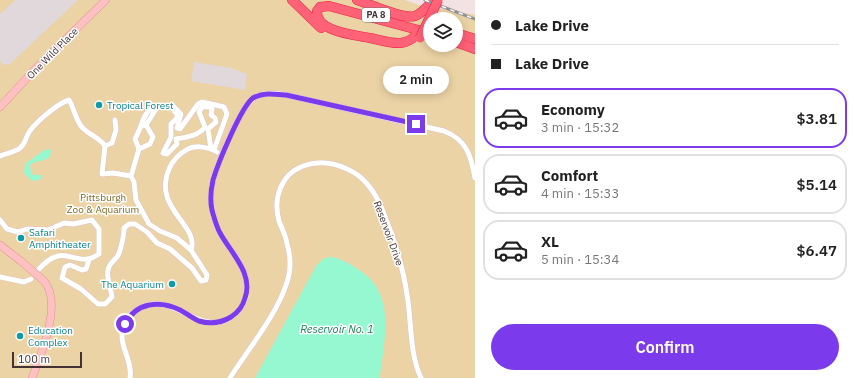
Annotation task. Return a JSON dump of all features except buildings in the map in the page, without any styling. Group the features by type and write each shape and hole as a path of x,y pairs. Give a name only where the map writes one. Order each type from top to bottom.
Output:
{"highway":[{"path":"292,0 317,26 338,36 396,47 412,44 422,35 423,25 434,3"},
{"name":"PA 8","path":"330,0 422,35"},
{"path":"358,0 406,16 416,16 434,3"},
{"path":"330,6 422,35 408,41 394,43 339,32 321,22 316,11 320,7 330,6"},
{"path":"463,35 475,39"},
{"path":"463,45 475,49"}],"main road":[{"name":"One Wild Place","path":"0,107 40,64 106,0"},
{"path":"0,245 44,281 50,291 49,328 43,350 32,378"}],"street":[{"path":"130,378 131,367 123,344 122,334 128,319 136,310 149,304 160,304 174,307 198,320 212,323 219,322 232,316 243,304 247,294 247,281 242,267 217,228 211,206 211,194 216,172 240,115 253,99 271,93 286,95 444,131 455,136 466,147 472,160 475,178"},
{"path":"0,156 19,150 26,142 28,133 62,102 69,100 80,125 85,131 101,140 106,146 102,174 131,176"},
{"path":"59,283 72,283 98,304 105,304 109,302 112,297 108,270 111,263 118,256 124,238 124,228 129,224 135,224 147,232 157,243 170,249 192,268 201,281 206,280 207,275 191,250 177,238 160,231 149,224 136,200 134,182 131,176 139,149 135,139 144,125 145,115 148,110 158,106 173,106 175,110 181,114 177,128 182,128 198,104 202,102 224,107 227,114 214,150"},
{"path":"175,110 177,118 171,124 171,137 164,153 167,154 177,144 176,139 193,136 201,132 205,127 199,112 202,107 210,107 212,109 211,115 215,118 216,122 223,125"},
{"path":"106,146 112,143 116,130 115,120"},
{"path":"214,150 208,129 216,122"},
{"path":"139,149 150,144 153,137 144,125"},
{"path":"191,250 193,246 191,237 185,226 171,208 167,199 166,177 170,165 188,149 197,147 214,150"},
{"name":"Reservoir Drive","path":"230,378 278,303 287,282 290,256 277,210 277,197 281,186 289,174 300,167 311,164 327,163 343,167 359,176 369,186 381,206 394,240 403,272 409,306 414,359 421,378"},
{"path":"0,220 8,229 18,232 27,229 48,230 64,223 73,224 92,220 99,229 99,254 89,260 82,261 64,254 54,256 40,269"},
{"path":"66,282 62,278 65,267 70,265 82,270 86,269 89,260"},
{"path":"0,277 24,282 31,279"}],"green space":[{"name":"Pittsburgh Zoo & Aquarium","path":"0,0 405,0 419,5 458,12 423,12 423,52 463,52 463,13 475,15 475,378 0,378"}],"shaded area":[{"path":"15,0 78,0 10,64 3,65 0,61 0,14"},
{"path":"194,62 231,68 247,74 245,90 191,81"}],"water":[{"path":"48,149 51,150 50,157 30,165 31,173 33,175 41,175 42,178 36,181 31,180 24,173 25,164"},
{"name":"Reservoir No. 1","path":"330,257 342,260 359,270 371,280 379,292 385,319 384,348 380,378 255,378 316,266 323,259"}],"railway":[{"path":"425,0 475,19"}],"place":[{"name":"Tropical Forest","path":"99,105"},
{"name":"Safari Amphitheater","path":"21,238"},
{"name":"The Aquarium","path":"172,284"},
{"name":"Education Complex","path":"20,336"}],"route":[{"path":"125,324 131,314 142,306 149,304 169,305 198,320 212,323 226,320 243,304 247,294 247,281 242,267 217,228 212,212 211,194 216,172 240,115 244,107 253,99 258,96 271,93 286,95 416,124"}]}
